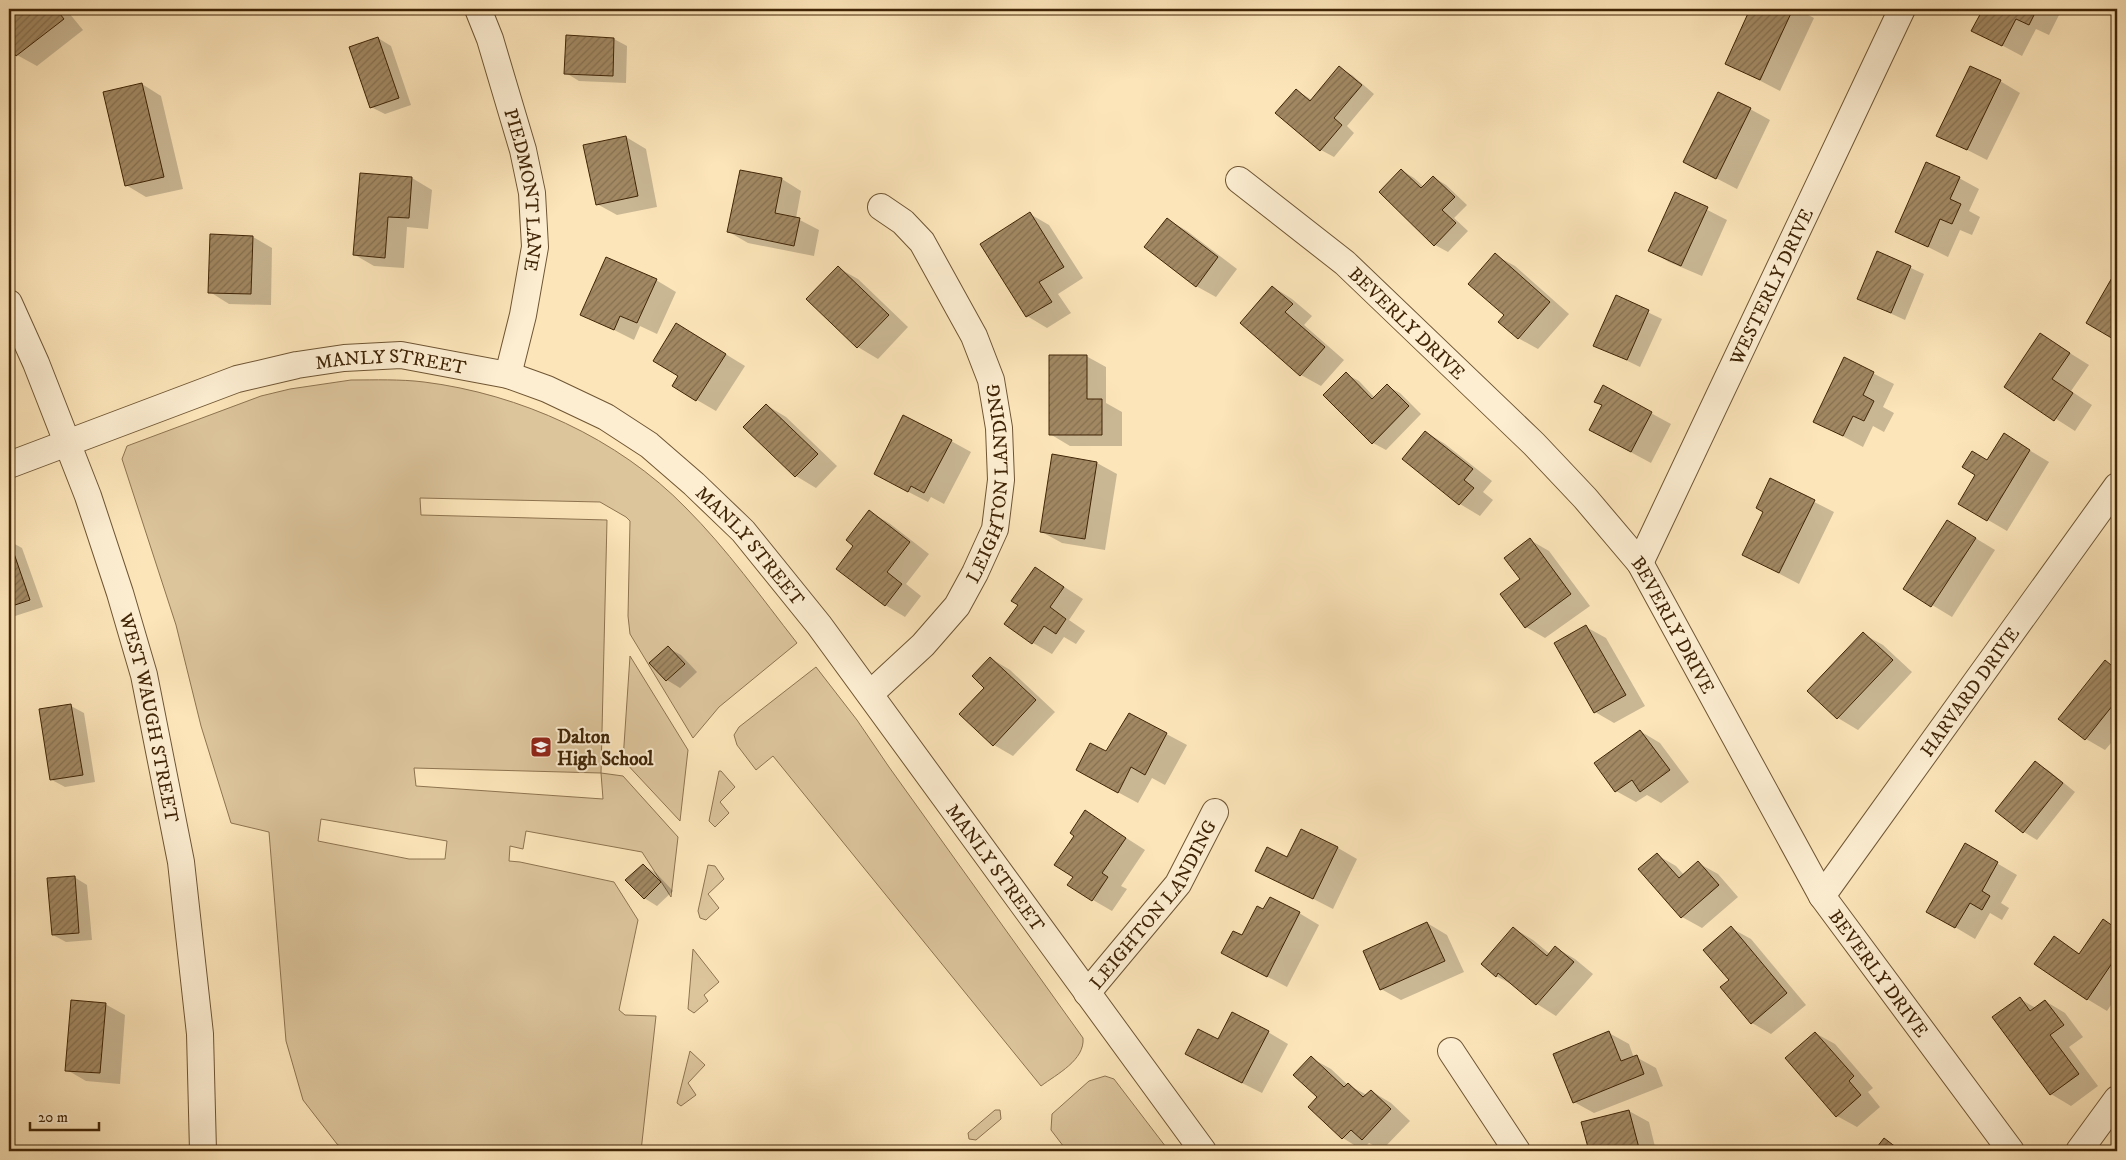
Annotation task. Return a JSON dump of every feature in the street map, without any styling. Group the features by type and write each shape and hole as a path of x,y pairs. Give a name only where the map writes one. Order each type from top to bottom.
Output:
{"street":[{"name":"PIEDMONT LANE","path":"478,9 490,39 523,150 532,193 535,247 523,315 508,375"},
{"name":"WESTERLY DRIVE","path":"1640,563 1902,9"},
{"name":"BEVERLY DRIVE","path":"1240,180 1345,263 1534,444 1585,498 1640,563 1822,896 2011,1151"},
{"name":"LEIGHTON LANDING","path":"870,694 924,645 957,606 976,573 995,529 1001,480 999,428 990,380 974,336 922,242 903,222 881,208"},
{"name":"WEST WAUGH STREET","path":"9,303 36,363 88,496 120,593 144,675 181,862 199,1026 203,1151"},
{"name":"MANLY STREET","path":"9,465 237,379 297,365 344,358 401,355 508,375 547,390 606,417 649,445 694,484 743,531 819,625 1203,1151"},
{"name":"HARVARD DRIVE","path":"1822,896 2117,486"},
{"name":"LEIGHTON LANDING","path":"1087,993 1178,884 1215,812"},
{"path":"1451,1051 1517,1151"},
{"path":"2079,1151 2117,1099"}],"shaded area":[{"name":"Dalton High School","path":"351,380 424,382 496,397 566,423 630,460 686,508 730,557 797,643 719,707 693,738 630,634 628,616 630,521 626,517 600,502 420,498 421,515 607,520 601,773 623,776 678,837 671,897 642,852 526,831 523,849 510,846 509,861 614,882 638,920 619,1010 625,1015 656,1016 641,1151 346,1151 337,1144 303,1100 286,1041 269,832 231,823 201,726 176,625 122,459 127,446 261,396 290,389","holes":["414,768 601,773 603,799 416,786","321,819 447,841 445,859 409,859 318,841"]},
{"path":"630,656 688,750 680,821 623,760"},
{"path":"816,667 857,720 1083,1038 1080,1053 1075,1060 1041,1086 773,756 756,770 737,745 734,735 739,727"},
{"path":"719,771 735,787 720,802 729,813 715,827 709,821"},
{"path":"708,865 715,866 724,879 708,894 719,908 706,920 700,918 698,911"},
{"path":"693,949 719,982 704,995 708,1001 694,1013 688,1009"},
{"path":"690,1051 705,1065 688,1083 696,1095 681,1106 677,1103"},
{"path":"1105,1076 1114,1079 1169,1151 1067,1151 1051,1130 1052,1114 1089,1081"},
{"path":"995,1110 1000,1110 1001,1119 976,1140 969,1139 968,1133"}],"building":[{"path":"9,9 56,9 64,19 16,56 9,46"},
{"path":"1750,9 1793,9 1760,80 1725,64"},
{"path":"1983,9 2037,9 2029,25 2016,19 2002,46 1971,31"},
{"path":"566,35 614,38 613,76 564,74"},
{"path":"378,37 399,98 370,108 349,47"},
{"path":"1339,66 1362,85 1334,118 1342,125 1320,151 1275,113 1296,89 1310,101"},
{"path":"1970,66 2001,80 1967,150 1936,136"},
{"path":"142,83 164,177 125,186 103,92"},
{"path":"1718,92 1751,108 1716,179 1683,162"},
{"path":"626,136 638,196 596,205 583,145"},
{"path":"1926,162 1960,177 1950,199 1961,204 1952,224 1940,219 1928,247 1895,232"},
{"path":"1401,169 1421,188 1433,176 1455,197 1442,210 1456,223 1434,246 1379,192"},
{"path":"740,170 782,178 775,213 800,218 794,246 727,232"},
{"path":"360,173 412,177 409,218 388,217 385,258 353,255"},
{"path":"1675,192 1708,207 1681,266 1648,251"},
{"path":"1030,212 1064,267 1039,282 1052,302 1026,317 980,244"},
{"path":"1167,218 1218,257 1196,287 1144,247"},
{"path":"210,234 253,236 251,294 208,293"},
{"path":"1877,251 1911,266 1891,313 1857,299"},
{"path":"1495,253 1550,302 1518,339 1498,322 1504,315 1468,284"},
{"path":"606,257 657,279 637,323 620,316 614,330 580,315"},
{"path":"838,266 889,315 857,348 806,299"},
{"path":"2117,269 2117,336 2115,340 2086,323"},
{"path":"1272,286 1293,304 1285,312 1325,347 1300,376 1240,323"},
{"path":"1616,295 1649,310 1627,360 1593,346"},
{"path":"676,323 726,354 696,401 672,386 678,376 653,361"},
{"path":"2040,333 2070,353 2052,379 2073,393 2054,421 2004,387"},
{"path":"1049,355 1087,355 1087,399 1102,399 1102,435 1049,435"},
{"path":"1844,357 1874,372 1863,395 1874,401 1864,421 1853,416 1843,436 1813,422"},
{"path":"1346,372 1372,399 1387,384 1409,406 1372,444 1323,395"},
{"path":"1603,385 1652,412 1631,452 1589,430 1602,405 1594,402"},
{"path":"766,404 818,454 795,477 743,427"},
{"path":"903,415 952,440 924,493 911,486 908,492 874,474"},
{"path":"1425,431 1473,469 1464,480 1474,488 1459,505 1402,459"},
{"path":"2004,433 2030,450 1987,521 1958,504 1975,475 1962,467 1972,451 1987,460"},
{"path":"1052,454 1097,462 1085,539 1040,532"},
{"path":"1770,478 1815,500 1779,573 1742,555 1763,512 1756,508"},
{"path":"869,510 910,542 887,572 902,584 885,606 836,569 853,546 846,540"},
{"path":"1947,520 1976,538 1931,607 1903,589"},
{"path":"1530,538 1571,594 1525,628 1500,594 1520,579 1504,558"},
{"path":"9,539 30,600 9,607"},
{"path":"1035,567 1064,587 1050,607 1066,619 1056,634 1044,626 1032,644 1004,624 1018,605 1011,601"},
{"path":"1586,625 1626,695 1594,713 1554,643"},
{"path":"1863,632 1893,660 1837,719 1807,691"},
{"path":"668,646 685,664 666,681 649,663"},
{"path":"990,657 1036,700 993,746 959,714 984,688 972,676"},
{"path":"2105,660 2117,670 2117,700 2085,740 2058,719"},
{"path":"71,704 83,775 50,780 39,709"},
{"path":"1129,713 1167,733 1145,775 1131,767 1118,793 1076,770 1090,743 1106,751"},
{"path":"1640,730 1670,770 1640,792 1632,780 1615,792 1594,763"},
{"path":"2035,761 2063,783 2023,833 1995,811"},
{"path":"1085,810 1126,838 1102,873 1108,877 1092,901 1067,885 1073,877 1054,865 1074,836 1070,833"},
{"path":"1301,829 1338,847 1313,899 1255,871 1267,847 1287,857"},
{"path":"1965,843 1998,862 1982,891 1990,896 1982,910 1970,903 1955,928 1926,912"},
{"path":"1657,853 1679,878 1698,861 1719,885 1681,918 1638,869"},
{"path":"643,864 661,882 644,899 625,880"},
{"path":"75,876 79,933 52,935 47,878"},
{"path":"1270,897 1300,912 1267,977 1221,953 1233,931 1242,935 1257,906 1263,909"},
{"path":"2103,919 2117,929 2117,956 2087,1000 2034,964 2054,936 2079,954"},
{"path":"1427,922 1445,961 1380,990 1363,951"},
{"path":"1731,926 1787,993 1751,1024 1720,987 1729,980 1703,950"},
{"path":"1513,927 1547,956 1555,946 1574,962 1536,1005 1498,973 1496,977 1481,964"},
{"path":"2020,997 2030,1011 2045,1000 2064,1025 2050,1035 2079,1074 2050,1095 1992,1017"},
{"path":"71,1000 106,1003 100,1073 65,1071"},
{"path":"1232,1012 1269,1031 1242,1083 1185,1054 1198,1029 1218,1039"},
{"path":"1609,1031 1621,1061 1637,1055 1644,1074 1573,1103 1553,1054"},
{"path":"1815,1032 1854,1076 1849,1081 1861,1095 1836,1117 1785,1058"},
{"path":"1311,1056 1344,1087 1348,1083 1363,1097 1371,1090 1391,1109 1362,1140 1351,1130 1342,1139 1308,1107 1317,1097 1293,1075"},
{"path":"1629,1110 1639,1148 1635,1149 1636,1151 1589,1151 1581,1122"},
{"path":"1884,1138 1901,1151 1874,1151"}],"place":[{"name":"Dalton High School","path":"541,747"}]}
